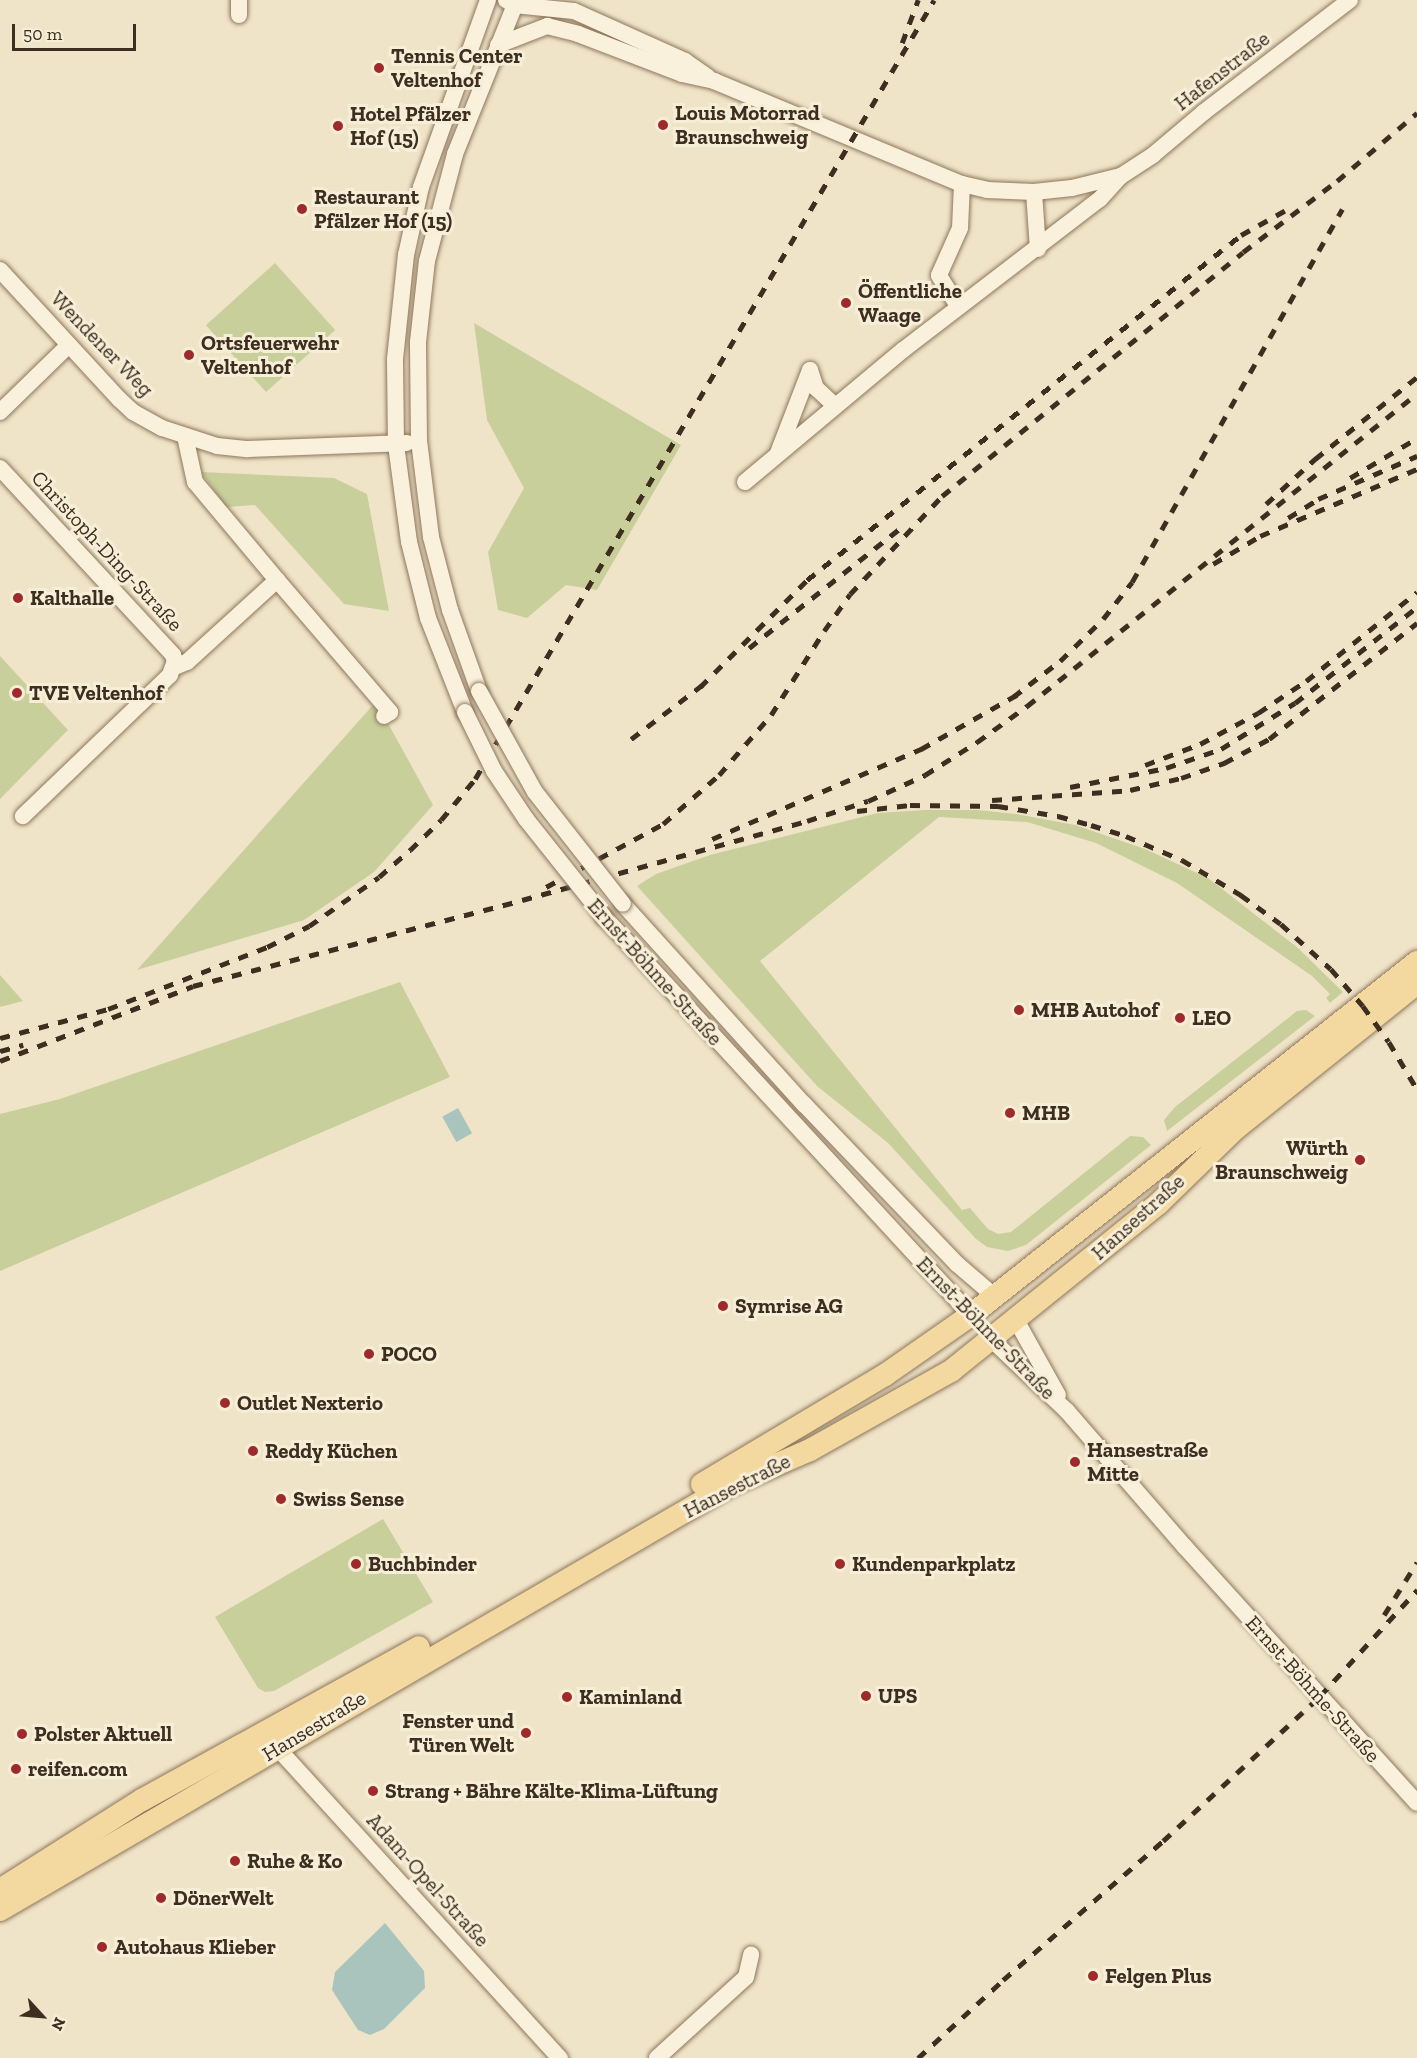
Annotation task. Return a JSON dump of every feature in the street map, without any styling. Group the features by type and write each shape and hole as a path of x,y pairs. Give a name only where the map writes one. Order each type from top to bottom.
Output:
{"main road":[{"name":"Hansestraße","path":"0,1910 271,1740 885,1375 971,1316 993,1295 1140,1184 1417,963"},
{"name":"Hansestraße","path":"0,1890 142,1800 271,1740 732,1484 810,1450 951,1371 1158,1204 1235,1129 1417,983"},
{"name":"Ernst-Böhme-Straße","path":"993,1295 1016,1320"},
{"name":"Ernst-Böhme-Straße","path":"971,1316 991,1340"}],"street":[{"name":"Ernst-Böhme-Straße","path":"488,0 421,187 406,255 394,359 396,444 401,494 418,584 428,618 465,712 494,771 526,819 604,917 971,1316"},
{"name":"Hafenstraße","path":"745,482 958,306 1038,249 1100,199 1121,176 1154,155 1204,112 1350,0"},
{"name":"Ernst-Böhme-Straße","path":"513,1 455,154 427,261 418,342 418,441 430,537 450,610 479,691 534,792 623,904 804,1104 957,1264 993,1295"},
{"path":"513,1 531,30"},
{"name":"Hafenstraße","path":"513,1 567,6 685,61 714,81"},
{"name":"Hafenstraße","path":"498,45 531,30 552,27 682,74 714,81 962,184 987,190 1034,192 1072,188 1121,176"},
{"path":"958,306 939,275 960,228 962,184"},
{"path":"1034,192 1038,249"},
{"name":"Wendener Weg","path":"0,270 133,411 162,428 217,446 248,449 396,444"},
{"path":"0,412 69,345"},
{"name":"Hafenstraße","path":"777,454 810,370 816,388 835,406"},
{"path":"185,436 195,482 390,712 384,716"},
{"path":"396,444 418,441"},
{"name":"Christoph-Ding-Straße","path":"0,468 173,655 175,667"},
{"name":"Christoph-Ding-Straße","path":"23,816 170,675 175,667 188,662 277,580"},
{"name":"Ernst-Böhme-Straße","path":"1016,1320 1067,1411"},
{"name":"Ernst-Böhme-Straße","path":"991,1340 1067,1411 1185,1547 1417,1803"},
{"name":"Adam-Opel-Straße","path":"271,1740 560,2058"},
{"path":"657,2058 746,1977 751,1955"}],"green space":[{"path":"275,263 335,330 266,392 206,325"},
{"path":"474,323 681,445 597,590 566,585 527,618 498,610 488,552 524,488 487,420"},
{"path":"201,472 334,478 367,494 389,611 344,604 255,505 226,507"},
{"name":"TVE Veltenhof","path":"0,656 68,730 0,799"},
{"path":"373,705 384,716 433,805 374,872 304,920 137,970"},
{"path":"978,810 1016,814 1075,825 1145,849 1208,878 1298,948 1343,992 1330,1003 1326,998 1330,994 1312,976 1177,883 1096,843 1027,822 939,817 760,961 962,1210 970,1208 988,1229 998,1234 1011,1232 1130,1136 1143,1137 1151,1145 1026,1245 1008,1251 987,1247 976,1239 888,1143 817,1086 637,886 656,874 710,855 878,813"},
{"path":"0,975 23,1001 0,1007"},
{"path":"400,982 450,1077 0,1271 0,1114 60,1099"},
{"path":"1306,1010 1315,1016 1167,1131 1164,1120 1175,1107 1297,1011"},
{"path":"383,1519 433,1602 274,1691 265,1692 258,1688 215,1617"}],"water":[{"path":"458,1108 472,1133 456,1142 442,1117"},
{"path":"385,1923 424,1971 425,1988 384,2029 370,2035 358,2030 332,1990 335,1972"}],"railway":[{"path":"902,43 918,0"},
{"path":"108,1009 267,947 309,926 379,877 410,850 441,820 475,779 934,0"},
{"path":"546,887 663,824 719,775 771,715 850,594 942,496 1243,252 1337,181 1417,113"},
{"path":"700,687 807,580 1241,235 1293,206"},
{"path":"1013,697 1060,661 1103,619 1132,582 1342,209"},
{"path":"1266,504 1315,459 1417,377"},
{"path":"0,1061 193,986 522,900 807,821 868,801 925,775 977,742 1027,706 1417,394"},
{"path":"1350,478 1417,438"},
{"path":"1288,518 1318,499 1417,456"},
{"path":"1213,564 1260,536 1417,469"},
{"path":"749,648 904,525"},
{"path":"1145,765 1200,744 1258,713 1306,681 1417,592"},
{"path":"1070,787 1166,768 1221,749 1295,703 1417,607"},
{"path":"992,800 1130,790 1181,778 1224,763 1269,739 1417,623"},
{"path":"631,739 706,682"},
{"path":"712,839 921,749 1020,693"},
{"path":"857,811 910,805 998,806 1058,816 1091,825 1126,836 1182,860 1241,895 1281,924 1331,969 1363,1006 1389,1042 1417,1089"},
{"path":"0,1038 116,1007"},
{"path":"0,1051 23,1045"},
{"path":"1384,1615 1417,1562"},
{"path":"918,2058 1003,1980 1163,1841 1320,1696 1417,1590"}],"place":[{"name":"Tennis Center Veltenhof","path":"379,68"},
{"name":"Louis Motorrad Braunschweig","path":"663,125"},
{"name":"Hotel Pfälzer Hof (15)","path":"338,126"},
{"name":"Restaurant Pfälzer Hof (15)","path":"302,209"},
{"name":"Öffentliche Waage","path":"846,303"},
{"name":"Ortsfeuerwehr Veltenhof","path":"189,355"},
{"name":"Kalthalle","path":"18,598"},
{"name":"TVE Veltenhof","path":"17,693"},
{"name":"MHB Autohof","path":"1019,1010"},
{"name":"LEO","path":"1180,1018"},
{"name":"MHB","path":"1010,1113"},
{"name":"Würth Braunschweig","path":"1360,1160"},
{"name":"Symrise AG","path":"723,1306"},
{"name":"POCO","path":"369,1354"},
{"name":"Outlet Nexterio","path":"225,1403"},
{"name":"Reddy Küchen","path":"253,1451"},
{"name":"Hansestraße Mitte","path":"1075,1462"},
{"name":"Swiss Sense","path":"281,1499"},
{"name":"Buchbinder","path":"356,1564"},
{"name":"Kundenparkplatz","path":"840,1564"},
{"name":"UPS","path":"866,1696"},
{"name":"Kaminland","path":"567,1697"},
{"name":"Fenster und Türen Welt","path":"526,1733"},
{"name":"Polster Aktuell","path":"22,1734"},
{"name":"reifen.com","path":"16,1769"},
{"name":"Strang + Bähre Kälte-Klima-Lüftung","path":"373,1791"},
{"name":"Ruhe & Ko","path":"235,1861"},
{"name":"DönerWelt","path":"161,1898"},
{"name":"Autohaus Klieber","path":"102,1947"},
{"name":"Felgen Plus","path":"1093,1976"}]}
